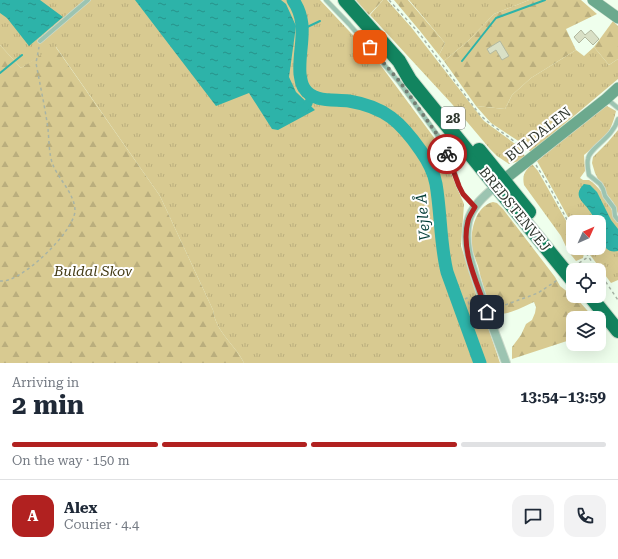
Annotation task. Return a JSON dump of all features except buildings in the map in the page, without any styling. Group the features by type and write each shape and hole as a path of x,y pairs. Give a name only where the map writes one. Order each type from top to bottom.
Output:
{"highway":[{"name":"BREDSTENVEJ","path":"345,0 398,61 410,80 500,183 574,263"},
{"name":"BREDSTENVEJ","path":"500,183 566,279"},
{"path":"596,303 618,331"}],"street":[{"path":"593,0 618,18"},
{"name":"BULDALEN","path":"506,363 470,261 466,235 468,220 475,207 487,194 618,88"}],"lane":[{"path":"40,41 88,0"},
{"path":"326,0 400,82 441,140 451,161 463,194 475,207"},
{"path":"606,99 618,108"},
{"path":"618,119 611,134 590,153 588,158 589,175 600,184 605,196 614,208 615,216 618,220"}],"path":[{"path":"389,0 419,33 480,115 490,125 515,141 527,154"},
{"path":"0,280 2,281 14,278 34,264 58,242 73,220 75,212 74,202 53,164 36,63 40,41"},
{"path":"535,164 566,218"},
{"path":"581,263 588,257 592,263"},
{"path":"464,299 467,298 472,313 477,308 486,308 538,293 566,280"},
{"path":"606,282 618,300"}],"green space":[{"path":"0,0 320,0 379,63 438,143 464,204 461,246 500,363 244,363 218,325 213,310 160,196 56,47 21,68 0,45"},
{"path":"356,0 383,0 369,15"},
{"path":"383,0 387,0 411,27 484,121 518,146 525,156 519,161 509,164 490,149 452,104 370,15"},
{"path":"394,0 408,0 445,43 439,55 420,31"},
{"path":"409,0 529,0 494,14 468,41 444,61 439,55 445,43"},
{"path":"529,0 581,0 597,14 566,29 576,50 531,78 512,95 505,109 476,106 444,61 468,41 494,14"},
{"path":"613,21 618,26 618,59 609,65 594,47"},
{"name":"Buldal Skov","path":"0,45 21,68 55,46 160,196 213,310 218,325 244,363 0,363"},
{"path":"594,47 609,65 618,59 618,79 531,152 520,142 491,123 476,106 505,109 512,95 531,78 576,50 584,56"},
{"path":"607,106 616,111 614,120 605,137 584,155 585,171 580,178 583,180 589,180 599,189 618,223 618,280 611,283 606,276 606,263 596,263 590,255 606,255 606,215 567,215 537,161 602,108"},
{"path":"618,130 618,214 613,202 606,193 603,184 598,179 592,163 593,157"},
{"path":"532,164 538,171 566,221 566,247 561,236 524,185 523,178"},
{"path":"493,202 497,203 503,209 555,277 560,286 566,291 566,303 581,303 588,311 566,311 566,341 512,359 512,347 521,335 526,324 532,320 536,307 534,302 509,313 493,313 484,290 472,248 472,233 475,220 478,213 487,204"},
{"path":"571,255 584,255 583,258 576,261"}],"water":[{"path":"0,0 40,0 63,17 29,46 7,18 0,13"},
{"path":"135,0 281,0 286,4 296,26 289,77 296,92 315,110 278,130 272,129 249,93 216,106"},
{"path":"584,184 590,185 597,192 611,220 618,229 618,251 608,250 606,248 606,215 592,215 580,199 580,189"}],"waterway":[{"name":"Vejle Å","path":"293,0 301,18 302,36 300,74 302,85 308,93 318,98 349,101 373,107 391,117 414,141 428,163 436,184 443,250 447,272 480,363"},
{"path":"462,61 496,18 545,0"},
{"path":"303,29 320,21"},
{"path":"0,73 22,55"},
{"path":"300,109 308,104 310,95"}],"way so far":[{"path":"370,47 400,82 441,140 447,154"}],"route":[{"path":"447,154 463,194 475,207 468,220 466,235 470,261 487,312"}]}
